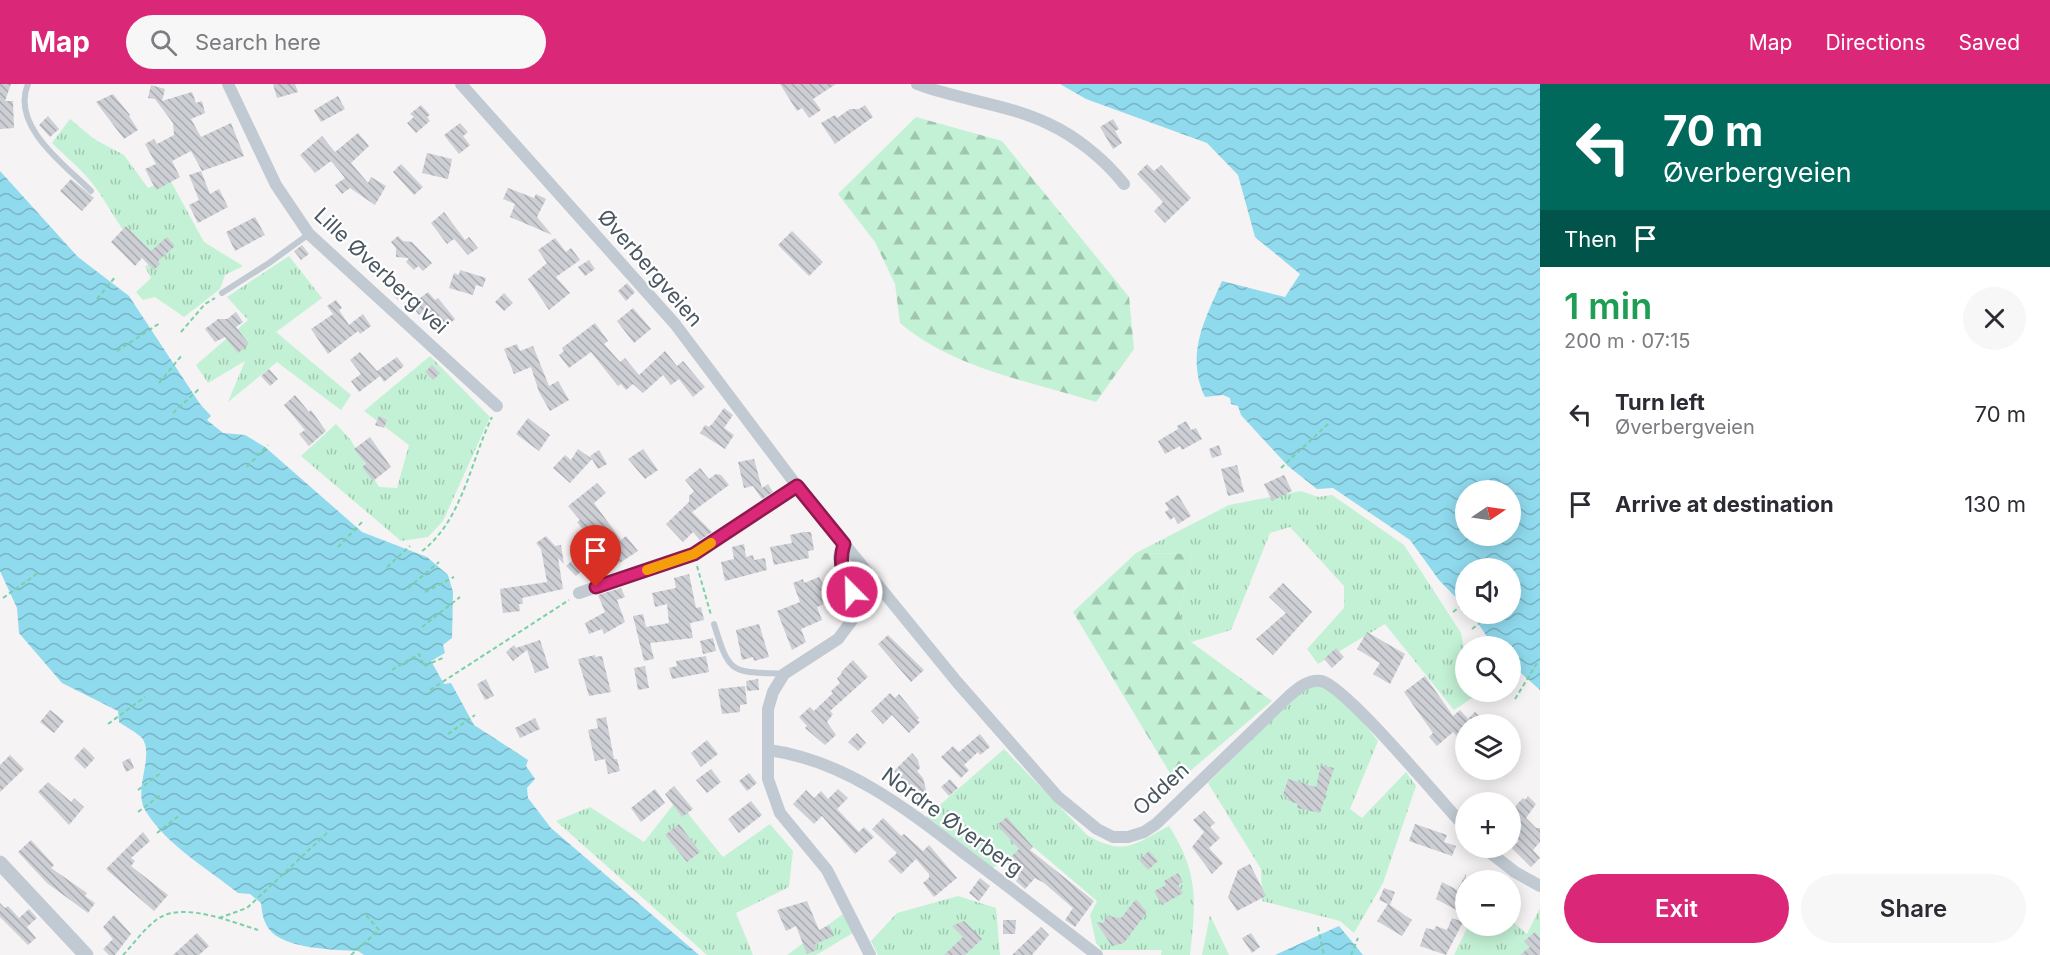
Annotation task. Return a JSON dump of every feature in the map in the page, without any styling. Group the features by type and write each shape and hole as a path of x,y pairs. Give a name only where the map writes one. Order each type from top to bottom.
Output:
{"street":[{"name":"Lille Øverberg vei","path":"228,84 276,185 309,234 497,406"},
{"name":"Øverbergveien","path":"461,84 675,324 797,486 844,544"},
{"path":"917,84 949,96 1049,124 1081,143 1124,184"},
{"path":"579,593 694,554 797,486"},
{"path":"844,544 840,557 841,570 852,592 853,619 838,639 784,674 772,692 768,709 768,779 780,813 827,870 870,955"},
{"name":"Odden","path":"844,544 957,682 1058,797 1097,829 1113,837 1128,837 1144,832 1156,824 1289,696 1307,683 1319,680 1329,684 1353,703 1455,816"},
{"name":"Nordre Øverberg","path":"769,750 798,754 860,780 921,820 1097,955"},
{"path":"1497,858 1515,872 1540,886"},
{"path":"0,863 86,955"}],"lane":[{"path":"28,84 26,105 31,126 42,142 91,191"},
{"path":"222,293 309,234"},
{"path":"714,624 725,659 737,671 784,674"}],"path":[{"path":"96,298 116,276"},
{"path":"181,332 205,304 222,293"},
{"path":"117,351 160,323"},
{"path":"159,383 182,355"},
{"path":"173,413 200,389"},
{"path":"422,551 433,543 445,526 497,406"},
{"path":"1281,468 1328,424"},
{"path":"247,467 267,445"},
{"path":"338,547 363,521"},
{"path":"387,567 410,546"},
{"path":"694,554 714,624"},
{"path":"408,588 439,562"},
{"path":"3,598 38,573"},
{"path":"425,592 454,577"},
{"path":"447,678 429,690 498,648 579,593"},
{"path":"422,627 460,597"},
{"path":"1472,629 1479,624"},
{"path":"392,670 419,654 424,666 444,657"},
{"path":"1521,689 1539,660"},
{"path":"108,723 145,697"},
{"path":"448,734 475,715"},
{"path":"138,790 162,772"},
{"path":"138,812 162,794"},
{"path":"157,833 181,814"},
{"path":"219,918 247,908 328,832"},
{"path":"123,955 159,918 168,914 195,913 258,930"},
{"path":"351,955 379,930 365,914"},
{"path":"1318,927 1324,955"},
{"path":"1351,955 1358,938"}],"green space":[{"path":"916,117 1002,141 1129,297 1134,349 1096,402 968,363 921,339 900,323 895,284 875,242 838,194"},
{"path":"70,119 94,139 124,155 148,188 169,178 204,242 243,266 225,275 220,289 184,317 155,297 143,300 136,292 151,278 145,267 157,256 135,243 92,183 52,143"},
{"path":"289,256 322,298 276,332 351,395 341,410 277,362 228,402 245,361 208,383 196,365 248,320 227,297"},
{"path":"430,356 490,417 443,521 428,537 401,541 301,456 336,424 350,439 379,487 397,488 409,445 364,411"},
{"path":"1301,491 1318,497 1332,495 1404,545 1461,633 1462,636 1455,636 1455,702 1466,702 1454,710 1385,624 1318,664 1307,649 1344,608 1344,586 1290,527 1270,533 1231,630 1191,642 1179,612 1192,554 1136,553 1229,505"},
{"path":"1136,553 1192,554 1179,612 1191,642 1272,701 1176,783 1073,612"},
{"path":"1323,682 1339,692 1378,741 1350,809 1362,818 1406,772 1416,786 1383,883 1354,933 1340,921 1262,901 1261,869 1208,783 1307,686"},
{"path":"1004,749 1087,835 1100,842 1120,847 1129,846 1169,826 1186,859 1193,888 1190,955 1161,955 1162,950 1102,950 1096,943 1090,915 1097,901 1031,845 991,869 926,817"},
{"path":"677,800 723,857 770,824 793,851 789,887 736,913 753,955 707,955 556,821 590,807 644,842"},
{"path":"958,896 996,908 1000,955 878,955 871,941 897,913"},
{"path":"1540,908 1540,955 1454,955 1463,936 1521,936 1521,929 1527,934"},
{"path":"843,914 853,933 816,955 787,955"},
{"path":"1210,915 1229,955 1202,955"}],"water":[{"path":"1060,84 1540,84 1540,690 1521,673 1521,636 1486,636 1479,624 1521,624 1521,558 1455,558 1455,597 1439,580 1410,540 1333,488 1317,489 1288,466 1241,415 1238,406 1231,404 1230,398 1223,395 1205,397 1199,382 1197,352 1204,323 1222,281 1285,297 1300,274 1255,237 1238,175 1207,143 1086,99"},
{"path":"0,171 78,257 129,296 200,404 211,416 207,420 223,433 245,435 265,447 362,532 427,557 448,575 453,592 452,638 443,645 445,653 431,661 444,684 451,683 474,725 528,760 526,766 535,779 527,788 528,798 551,828 699,955 364,955 358,951 310,947 276,936 264,920 261,903 250,894 238,893 175,845 154,823 142,802 141,792 146,753 142,738 119,722 118,711 62,683 19,633 17,608 0,571"},
{"path":"597,535 602,542 588,552 583,545"},
{"path":"1339,926 1363,955 1275,955"}],"building":[{"path":"0,84 11,84 5,101 13,101 14,128 0,129"},
{"path":"273,84 295,84 298,92 277,98"},
{"path":"780,84 836,84 813,99 821,110 809,118 802,108 797,111"},
{"path":"151,85 165,89 162,101 192,92 196,103 202,101 205,113 191,119 201,137 231,123 244,156 202,171 191,151 172,161 180,177 156,190 145,169 156,164 145,144 154,139 157,144 174,135 173,123 155,99 148,98"},
{"path":"113,94 130,115 138,130 124,139 96,102"},
{"path":"338,96 345,109 321,122 314,110"},
{"path":"421,105 430,115 427,117 430,121 416,133 407,123 414,117 410,114"},
{"path":"865,105 873,117 835,144 821,123 835,115 837,118 850,109 859,109"},
{"path":"48,116 59,129 50,137 39,125"},
{"path":"1113,119 1119,129 1115,131 1122,143 1113,149 1100,127"},
{"path":"460,123 468,132 463,136 470,145 459,154 444,135"},
{"path":"358,133 369,146 351,163 368,183 371,177 386,186 375,205 350,188 342,194 335,185 345,178 331,161 315,173 300,155 322,136 335,152"},
{"path":"427,153 452,159 448,179 422,173"},
{"path":"401,164 423,187 414,195 393,172"},
{"path":"1147,164 1154,171 1161,165 1191,198 1165,223 1154,211 1163,202 1137,174"},
{"path":"201,171 210,194 219,189 228,207 198,223 189,205 199,200 189,175"},
{"path":"71,179 94,198 82,211 60,191"},
{"path":"508,188 534,198 536,194 546,199 537,217 552,235 510,217 515,204 503,199"},
{"path":"444,212 465,240 469,237 478,248 468,255 454,239 447,244 431,223"},
{"path":"255,217 265,235 235,251 226,232"},
{"path":"126,226 151,251 167,237 175,246 158,261 160,264 154,270 142,258 135,266 111,242"},
{"path":"792,231 823,262 809,276 778,245"},
{"path":"398,236 403,241 412,242 432,263 423,271 418,266 414,270 406,262 409,258 396,257 396,248 391,242"},
{"path":"555,238 566,252 571,248 580,260 556,277 570,293 549,310 528,279 547,263 538,250"},
{"path":"302,245 309,254 301,260 294,251"},
{"path":"589,260 595,269 585,276 578,267"},
{"path":"460,270 486,278 483,287 476,285 473,295 449,288 454,273 459,275"},
{"path":"627,283 635,292 626,301 618,291"},
{"path":"399,288 406,294 399,301 392,294"},
{"path":"428,292 435,300 438,298 455,319 442,330 425,310 419,315 411,305"},
{"path":"504,293 513,303 504,311 495,302"},
{"path":"336,300 342,308 333,314 327,306"},
{"path":"633,308 651,329 634,343 617,321"},
{"path":"339,310 349,325 363,314 371,326 360,334 358,331 328,354 311,329"},
{"path":"236,312 243,322 236,327 249,344 238,353 225,337 215,342 205,329 218,319 227,319"},
{"path":"595,323 608,341 604,344 620,362 625,358 639,375 665,351 677,366 683,361 705,387 693,397 679,379 671,385 663,375 643,393 633,384 626,390 621,384 618,386 591,352 569,368 559,355 564,351 562,348"},
{"path":"517,344 520,351 533,346 549,386 558,381 569,400 550,411 539,392 531,367 514,374 504,349"},
{"path":"360,352 377,371 397,357 404,366 384,382 380,376 359,392 351,381 361,374 350,360"},
{"path":"432,365 440,373 433,380 425,372"},
{"path":"269,369 278,379 270,386 261,376"},
{"path":"295,395 309,412 311,410 326,431 309,446 299,434 305,430 284,405"},
{"path":"724,408 733,415 724,428 734,435 725,449 700,433 705,425 709,427 713,423"},
{"path":"379,416 387,420 384,428 375,425"},
{"path":"528,418 550,435 539,451 516,434"},
{"path":"1186,421 1191,430 1196,428 1202,439 1182,450 1180,446 1165,454 1158,441 1178,429 1177,426"},
{"path":"370,437 391,467 373,481 362,467 366,464 354,449"},
{"path":"1219,445 1222,455 1212,458 1209,449"},
{"path":"578,449 592,459 570,483 553,468 565,455 571,460"},
{"path":"643,449 658,470 645,479 628,459"},
{"path":"599,450 607,464 598,469 590,456"},
{"path":"754,459 762,488 768,484 773,492 762,499 753,486 744,488 738,462"},
{"path":"1237,465 1244,492 1228,496 1221,469"},
{"path":"700,468 709,479 716,474 721,475 729,485 692,512 712,532 700,540 693,532 683,542 666,524 689,502 689,496 694,491 685,480"},
{"path":"1284,475 1292,491 1272,501 1264,484"},
{"path":"597,483 606,493 594,503 621,540 626,536 638,551 615,566 605,553 610,548 593,527 586,533 577,522 580,520 568,506"},
{"path":"1178,495 1191,516 1178,524 1174,517 1170,520 1165,512 1169,509 1165,503"},
{"path":"811,532 814,550 808,551 809,558 774,565 770,547 792,543 790,535"},
{"path":"546,536 555,546 561,545 564,564 558,558 563,589 522,598 523,604 519,604 520,611 503,613 500,589 547,582 541,549 536,543"},
{"path":"744,544 746,557 753,555 754,560 765,558 767,570 725,581 721,562 734,559 732,547"},
{"path":"577,556 587,566 576,576 566,566"},
{"path":"689,574 696,608 701,607 704,620 690,623 693,638 650,643 654,659 644,661 633,616 643,614 646,627 669,623 667,604 655,607 652,593 676,588 674,578"},
{"path":"819,577 832,601 817,607 822,620 801,629 806,642 792,650 777,611 800,602 793,583 803,579 804,583"},
{"path":"1283,583 1312,612 1273,655 1256,639 1286,613 1269,597"},
{"path":"621,588 625,597 617,600 625,622 604,634 602,629 589,634 585,623 605,612 598,595"},
{"path":"759,624 769,657 754,661 753,657 742,660 736,630"},
{"path":"1367,632 1405,654 1390,684 1373,674 1380,663 1357,649"},
{"path":"888,635 924,670 911,682 878,644"},
{"path":"713,638 716,651 703,654 700,641"},
{"path":"540,640 549,668 535,673 527,650 513,661 506,652 514,645 516,648"},
{"path":"1336,648 1344,657 1332,668 1324,659"},
{"path":"595,655 595,657 602,656 611,692 589,696 578,659"},
{"path":"706,656 709,672 672,679 669,668 677,666 676,661"},
{"path":"853,660 868,677 830,711 833,714 827,722 836,735 825,745 805,728 807,726 799,717 810,707 814,711 833,693 831,691 840,683 837,678"},
{"path":"645,666 649,688 638,690 634,668"},
{"path":"1425,676 1453,716 1455,714 1455,734 1453,732 1437,746 1429,737 1433,733 1404,692"},
{"path":"486,679 494,696 485,700 477,684"},
{"path":"758,679 759,690 747,691 746,681"},
{"path":"745,686 747,704 740,705 740,712 722,714 718,689"},
{"path":"890,693 895,698 899,694 919,718 917,720 920,722 909,733 892,715 883,724 871,711"},
{"path":"50,710 64,721 54,733 40,722"},
{"path":"606,717 614,759 617,759 620,771 608,774 605,759 595,761 588,730 598,728 596,719"},
{"path":"535,718 540,729 520,738 515,728"},
{"path":"857,733 866,743 858,751 848,742"},
{"path":"980,734 990,747 980,755 978,752 964,765 969,770 961,778 941,757 953,746 959,752"},
{"path":"707,740 718,754 701,767 691,753"},
{"path":"84,747 95,758 85,769 74,758"},
{"path":"912,753 918,760 920,768 917,771 923,778 928,797 925,798 923,812 919,809 913,790 894,771"},
{"path":"10,755 24,769 0,792 0,765"},
{"path":"130,758 134,768 126,772 122,762"},
{"path":"1321,765 1334,768 1320,813 1297,808 1298,804 1287,800 1288,797 1283,795 1288,779 1316,787"},
{"path":"711,769 721,782 707,793 696,780"},
{"path":"749,773 757,783 747,791 739,781"},
{"path":"950,779 958,788 949,796 941,787"},
{"path":"48,782 71,802 74,798 84,807 69,825 38,792"},
{"path":"674,786 693,809 682,817 665,794"},
{"path":"655,789 665,803 641,822 631,808"},
{"path":"838,789 848,798 837,809 859,832 864,827 874,837 855,854 822,816 814,824 793,804 806,790 814,798 821,791 828,799"},
{"path":"1528,796 1536,804 1526,818 1536,828 1540,828 1540,842 1533,850 1540,858 1531,867 1521,857 1521,800 1523,798 1525,800"},
{"path":"751,801 762,815 739,833 728,819"},
{"path":"1204,811 1215,823 1210,827 1220,838 1209,848 1223,863 1212,874 1192,847 1204,832 1193,820"},
{"path":"1007,817 1033,847 1030,850 1094,901 1075,927 1065,920 1073,908 1044,883 1035,878 1025,889 1016,881 1019,877 1006,862 1019,849 997,825"},
{"path":"883,818 901,836 904,834 923,851 929,845 957,878 934,897 923,883 929,878 929,874 916,859 901,874 888,861 897,853 872,829"},
{"path":"679,824 700,852 687,862 665,835"},
{"path":"1415,824 1447,835 1444,842 1455,846 1455,848 1452,856 1409,841"},
{"path":"143,832 150,841 131,858 135,861 131,866 168,895 154,911 106,869"},
{"path":"31,840 54,865 51,868 87,893 85,896 95,903 88,913 47,883 18,852"},
{"path":"1149,851 1158,861 1148,870 1139,860"},
{"path":"1250,864 1266,896 1237,911 1228,897 1238,870"},
{"path":"1178,873 1183,882 1178,885 1183,893 1162,905 1154,891 1166,885 1164,881"},
{"path":"980,878 990,886 979,901 969,893"},
{"path":"1442,882 1455,889 1455,909 1436,899"},
{"path":"1384,888 1395,892 1390,905 1412,920 1402,936 1377,921 1388,904 1379,900"},
{"path":"1136,899 1147,912 1124,943 1112,946 1096,922 1103,923 1107,916 1121,918"},
{"path":"807,901 819,930 829,925 834,936 815,944 817,950 807,954 796,926 786,931 777,910"},
{"path":"0,903 5,908 8,906 19,918 29,909 37,918 27,927 36,938 28,945 0,917"},
{"path":"114,915 131,934 115,955 109,955 103,949 113,939 103,927"},
{"path":"1452,918 1455,919 1456,936 1446,955 1420,946 1426,928 1434,930 1436,926 1447,930"},
{"path":"1003,920 1016,920 1015,934 1003,934"},
{"path":"964,921 982,939 965,955 944,955 963,937 952,926"},
{"path":"1041,927 1049,935 1032,955 1012,955"},
{"path":"1535,932 1540,938 1540,955 1520,955 1530,947 1524,941"},
{"path":"197,933 209,946 199,955 173,955"},
{"path":"1251,933 1260,947 1252,953 1242,938"}],"slow traffic":[{"path":"647,570 694,554 711,543"}],"route":[{"path":"596,587 694,554 797,486 844,544 840,557 841,570 852,592"}]}
